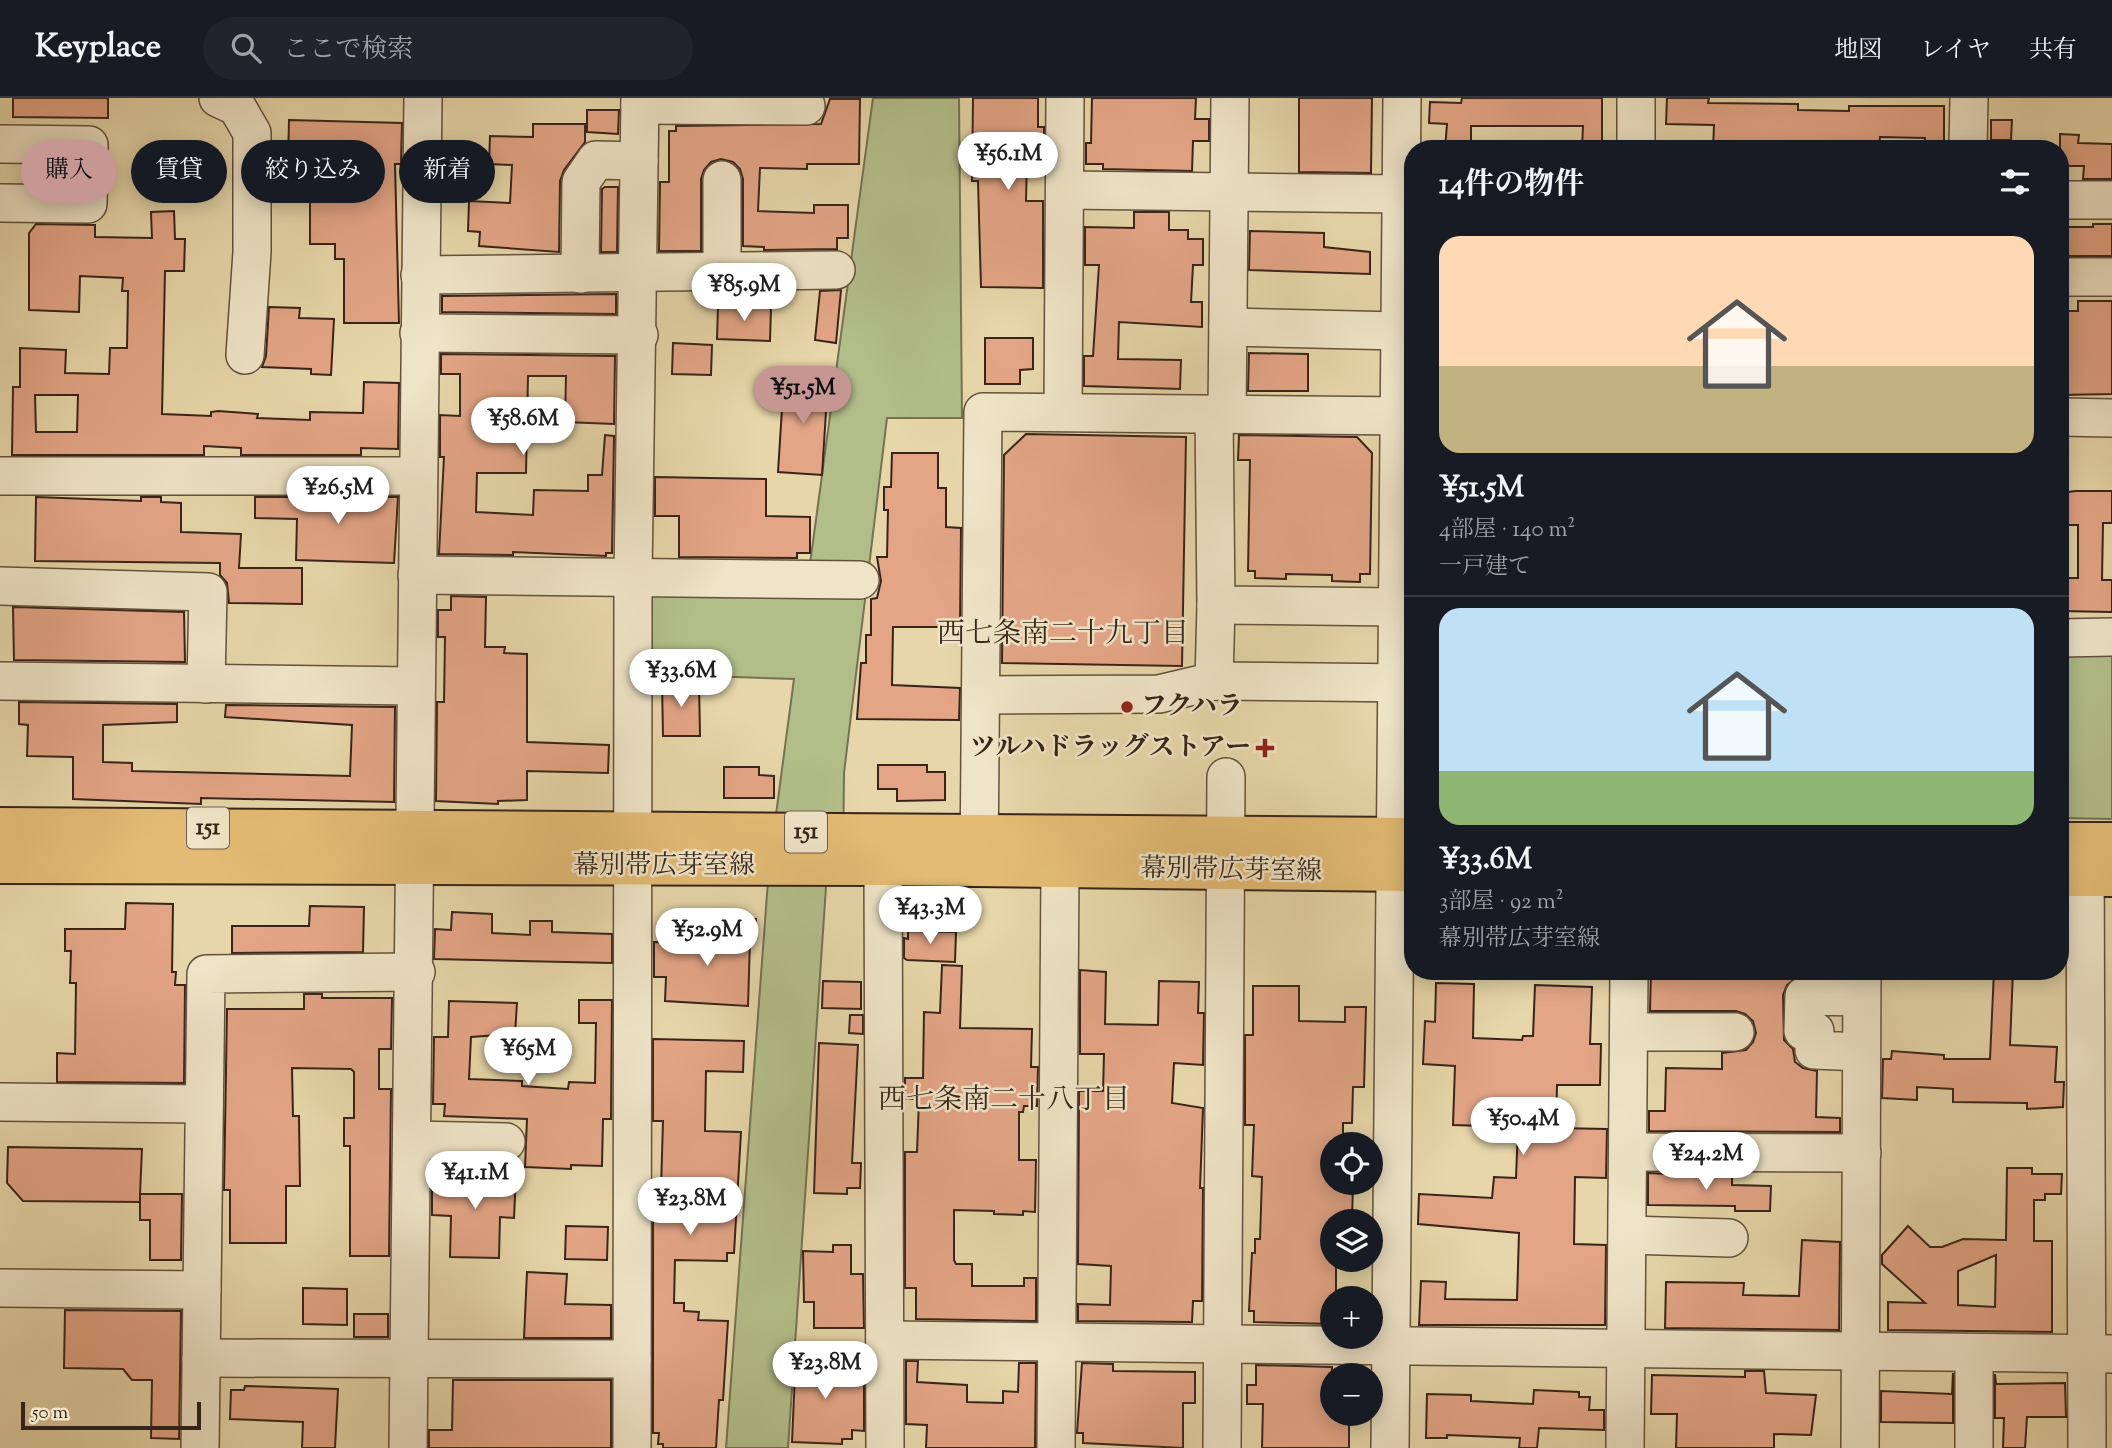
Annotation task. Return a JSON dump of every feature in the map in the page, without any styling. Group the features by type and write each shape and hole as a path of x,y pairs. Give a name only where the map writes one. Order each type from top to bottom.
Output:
{"main road":[{"name":"幕別帯広芽室線","path":"0,827 415,847 1403,855"},
{"name":"幕別帯広芽室線","path":"0,864 415,847"},
{"name":"幕別帯広芽室線","path":"634,848 883,866 979,850 1060,869 1224,853"}],"street":[{"path":"218,98 237,107 252,133 252,252 245,355"},
{"path":"408,1448 416,972 417,475 423,98"},
{"path":"1063,412 1065,98"},
{"path":"1214,681 1220,415 1228,327 1230,98"},
{"path":"1402,98 1399,331 1404,402"},
{"path":"1636,98 1636,140"},
{"path":"1968,140 1969,98"},
{"path":"632,1448 634,577 640,101 806,106"},
{"path":"0,144 89,145 88,204 0,203"},
{"path":"580,274 581,182 596,160 639,161"},
{"path":"722,180 722,272"},
{"path":"1065,190 1401,194"},
{"path":"2069,200 2112,200"},
{"path":"420,275 836,270"},
{"path":"2069,277 2112,277"},
{"path":"1228,327 1399,331"},
{"path":"419,333 639,335"},
{"path":"979,850 983,412 1404,416"},
{"path":"2069,417 2112,418"},
{"path":"1390,1448 1403,855 1404,683 1397,607 1404,440"},
{"path":"0,476 417,475"},
{"path":"417,575 860,580"},
{"path":"0,586 208,592 206,684"},
{"path":"1216,605 1397,607"},
{"path":"2069,638 2112,637"},
{"path":"0,681 416,686"},
{"path":"981,695 1158,694 1214,681 1404,683"},
{"path":"1222,1448 1226,777"},
{"path":"2086,860 2100,1355 2087,1448"},
{"path":"883,866 886,1340 884,1448"},
{"path":"1056,1448 1060,869"},
{"path":"200,1448 206,974 416,972"},
{"path":"1625,1448 1629,980"},
{"path":"1860,1448 1863,1153 1861,984 1804,996 1803,1031 1815,1031 1814,1051 1861,1052"},
{"path":"1630,1032 1735,1032"},
{"path":"0,1102 204,1104"},
{"path":"413,1140 506,1142"},
{"path":"1629,1152 1863,1153"},
{"path":"1628,1235 1729,1238"},
{"path":"0,1288 202,1290"},
{"path":"886,1340 1626,1346 1861,1353 2100,1355"},
{"path":"1974,1354 1974,1448"},
{"path":"201,1358 632,1359"}],"green space":[{"path":"873,98 959,98 962,418 887,418 844,773 843,865 826,887 788,1448 726,1448 769,867 794,679 649,674 651,583 807,586"},
{"path":"2069,654 2112,654 2112,819 2069,818"}],"building":[{"path":"13,98 108,98 108,118 13,117"},
{"path":"973,98 1038,98 1038,127 1044,127 1044,157 1027,156 1026,201 1043,201 1043,288 981,287 978,181 972,181"},
{"path":"1092,98 1196,98 1195,119 1209,119 1209,141 1193,141 1192,171 1103,169 1103,164 1086,164 1086,143 1091,143"},
{"path":"1299,98 1372,98 1371,173 1299,172"},
{"path":"1462,98 1602,98 1602,140 1582,140 1583,126 1471,126 1471,140 1446,140 1447,124 1429,123 1430,102 1461,103"},
{"path":"1667,98 1709,98 1708,103 1798,104 1798,110 1849,111 1849,106 1944,106 1944,140 1880,137 1880,140 1713,140 1714,125 1666,124"},
{"path":"830,99 860,99 859,164 807,164 807,169 760,168 758,211 814,213 814,205 848,205 848,238 837,238 837,249 764,250 764,247 743,246 743,179 740,169 733,162 721,159 711,162 701,179 701,251 659,251 660,182 669,182 669,131 676,131 676,126 821,124"},
{"path":"587,110 619,110 618,134 587,132"},
{"path":"289,120 402,123 399,164 395,164 399,323 344,323 344,259 335,259 335,244 310,244 310,203 385,203 385,140 289,140"},
{"path":"1991,120 2012,120 2011,140 1991,140"},
{"path":"533,124 585,124 585,142 564,170 560,181 559,252 479,246 480,232 468,231 469,203 510,203 512,165 495,164 495,140 490,140 490,136 533,137"},
{"path":"2060,134 2079,135 2078,143 2112,144 2112,179 2083,179 2084,166 2069,166 2069,140 2060,140"},
{"path":"618,187 617,252 601,252 602,189"},
{"path":"174,211 175,239 185,239 184,271 165,271 162,414 211,416 211,412 218,411 258,414 257,418 310,420 310,412 363,413 364,382 399,383 398,449 361,448 361,455 241,455 241,448 204,446 204,455 12,455 13,387 20,387 20,348 66,350 65,373 109,374 110,348 127,348 128,291 122,291 123,278 80,276 79,312 29,310 29,233 36,224 95,225 95,237 152,238 151,212","holes":["35,395 78,395 77,432 36,432"]},
{"path":"1134,212 1169,212 1169,230 1188,230 1188,239 1203,239 1203,265 1193,265 1191,302 1202,302 1202,327 1119,322 1118,359 1181,360 1180,389 1084,386 1084,356 1093,356 1099,265 1085,265 1085,227 1134,228"},
{"path":"2093,224 2112,224 2112,256 2069,256 2069,227 2093,227"},
{"path":"1250,231 1324,233 1324,247 1370,252 1370,274 1249,270"},
{"path":"841,290 836,343 815,340 820,291"},
{"path":"616,294 616,314 442,312 442,296"},
{"path":"2078,301 2112,301 2112,394 2069,395 2069,311 2078,311"},
{"path":"718,305 771,307 770,341 717,339"},
{"path":"269,307 300,308 299,318 334,319 331,375 311,374 311,369 262,367 266,356"},
{"path":"985,338 1033,338 1033,369 1020,370 1020,384 985,384"},
{"path":"673,343 712,345 711,375 672,374"},
{"path":"1249,353 1308,354 1308,391 1248,391"},
{"path":"441,354 615,356 614,424 565,422 566,376 528,376 526,473 477,473 476,512 533,515 534,490 588,491 588,475 602,475 605,435 614,436 612,553 606,553 606,556 513,552 513,555 439,554 444,457 440,457 440,415 460,416 460,374 441,374"},
{"path":"784,377 828,380 822,475 778,472"},
{"path":"1026,434 1186,437 1182,666 1002,663 1004,455"},
{"path":"1239,435 1357,437 1372,453 1370,574 1360,574 1360,582 1332,581 1332,575 1286,574 1286,579 1255,578 1255,571 1248,571 1250,460 1238,460"},
{"path":"892,453 938,453 938,488 946,488 946,527 961,528 960,627 893,627 892,685 960,688 959,720 857,719 861,663 866,663 866,635 871,635 871,599 877,598 881,581 877,557 887,557 888,510 884,510 884,487 891,487"},
{"path":"655,477 766,479 766,516 810,517 810,553 797,553 797,558 679,557 679,516 655,516"},
{"path":"2112,491 2112,523 2103,523 2102,580 2112,580 2112,612 2069,611 2069,578 2078,578 2078,525 2069,525 2069,492"},
{"path":"36,497 141,501 141,497 161,497 161,502 181,503 181,532 241,534 239,568 302,568 302,604 229,603 227,583 220,575 220,563 35,561"},
{"path":"255,497 398,497 394,563 296,560 297,519 255,518"},
{"path":"451,596 486,597 485,647 505,647 504,653 527,654 527,742 609,745 608,773 527,771 527,800 498,801 498,804 436,801 437,702 444,702 445,637 438,637 438,610 451,610"},
{"path":"13,607 184,612 185,662 14,660"},
{"path":"662,682 699,682 700,736 663,736"},
{"path":"19,702 177,704 177,722 103,725 103,762 132,763 132,771 350,776 352,725 225,717 226,705 395,707 394,802 201,798 201,804 73,799 73,757 27,756 28,725 19,724"},
{"path":"878,765 927,765 927,772 945,772 945,800 897,801 897,789 878,789"},
{"path":"724,767 759,767 759,775 774,776 774,798 724,798"},
{"path":"126,903 173,904 172,972 176,972 175,985 185,985 184,1083 57,1082 57,1053 75,1054 76,983 70,983 71,951 65,951 65,929 125,929"},
{"path":"310,906 364,907 363,952 232,953 232,926 309,926"},
{"path":"452,912 492,914 492,933 530,935 530,921 552,921 552,932 612,934 612,963 434,959 435,929 451,930"},
{"path":"738,918 756,919 755,940 750,940 748,1006 665,1001 666,977 654,977 654,942 692,943 692,938 737,940"},
{"path":"908,931 956,932 955,962 907,960 904,958 904,938 908,939"},
{"path":"942,965 962,966 960,1028 1032,1029 1031,1067 1038,1067 1037,1106 1024,1106 1023,1112 1019,1112 1019,1160 1036,1160 1035,1212 1023,1211 1023,1215 954,1210 954,1260 956,1264 972,1264 972,1286 1024,1286 1024,1278 1036,1278 1036,1321 916,1319 916,1288 905,1288 905,1152 917,1152 919,1099 905,1099 905,1078 923,1078 924,1012 940,1013"},
{"path":"1080,970 1106,972 1105,1024 1158,1025 1159,981 1199,982 1198,1013 1204,1013 1203,1065 1174,1063 1172,1103 1203,1108 1200,1188 1203,1188 1202,1301 1193,1301 1192,1322 1078,1321 1078,1304 1110,1305 1111,1266 1078,1264 1079,1091 1103,1091 1104,1054 1080,1054"},
{"path":"1651,980 1793,980 1787,985 1783,995 1784,1040 1793,1049 1795,1062 1803,1068 1817,1071 1816,1117 1840,1118 1840,1132 1649,1131 1649,1111 1665,1111 1666,1068 1722,1069 1722,1053 1746,1050 1756,1033 1753,1021 1736,1011 1650,1011"},
{"path":"1994,980 2013,980 2010,1045 2057,1047 2055,1082 2064,1082 2063,1107 2027,1109 2027,1103 1953,1102 1953,1089 1917,1087 1917,1100 1882,1098 1883,1059 1891,1059 1892,1051 1944,1055 1944,1059 1990,1059"},
{"path":"823,981 861,982 861,1009 822,1008"},
{"path":"1436,983 1474,984 1473,1038 1522,1040 1523,1036 1533,1036 1535,985 1592,987 1590,1044 1601,1044 1600,1085 1557,1085 1556,1128 1607,1129 1606,1178 1575,1177 1574,1244 1606,1245 1605,1325 1419,1325 1421,1281 1446,1282 1445,1299 1517,1300 1519,1233 1418,1224 1419,1194 1492,1198 1494,1177 1516,1178 1518,1127 1453,1125 1455,1066 1423,1064 1425,1021 1435,1022"},
{"path":"1253,986 1299,986 1299,1021 1345,1022 1345,1007 1366,1007 1364,1087 1353,1087 1352,1123 1343,1123 1343,1132 1320,1132 1320,1195 1353,1195 1352,1209 1320,1209 1320,1272 1336,1272 1336,1286 1320,1286 1320,1324 1254,1322 1254,1311 1249,1311 1252,1253 1255,1253 1255,1239 1260,1239 1262,1177 1252,1176 1254,1125 1245,1125 1245,1035 1253,1035"},
{"path":"304,994 322,994 322,998 392,998 391,1049 379,1049 379,1089 391,1089 389,1256 350,1256 350,1146 344,1146 344,1118 354,1118 354,1072 351,1069 292,1068 293,1116 299,1116 300,1186 286,1186 286,1243 230,1243 230,1190 224,1190 227,1009 304,1009"},
{"path":"579,1000 612,1000 611,1119 603,1119 602,1166 571,1165 571,1169 525,1167 527,1119 444,1116 445,1104 433,1104 434,1037 448,1037 449,1001 517,1003 515,1034 471,1037 469,1079 522,1081 522,1086 568,1089 569,1082 595,1083 596,1023 579,1023"},
{"path":"850,1015 863,1015 863,1034 849,1033"},
{"path":"653,1039 744,1041 743,1072 706,1071 705,1131 741,1132 734,1253 727,1253 727,1261 675,1260 674,1303 684,1303 684,1311 699,1312 698,1320 728,1321 723,1400 719,1400 716,1448 663,1448 663,1444 658,1444 659,1433 653,1433 653,1189 661,1189 663,1121 653,1121"},
{"path":"819,1043 858,1045 852,1163 861,1163 860,1188 847,1188 847,1194 814,1193"},
{"path":"8,1147 142,1149 140,1194 182,1194 181,1260 150,1260 150,1220 140,1220 140,1202 23,1201 7,1183"},
{"path":"2007,1168 2032,1168 2032,1174 2062,1174 2061,1194 2045,1194 2045,1200 2034,1200 2034,1241 2052,1241 2052,1332 1888,1330 1888,1302 1925,1303 1882,1264 1882,1255 1908,1226 1930,1247 1942,1247 1963,1239 2006,1240","holes":["1996,1255 1995,1307 1958,1305 1958,1271"]},
{"path":"447,1173 516,1173 514,1218 500,1217 499,1258 450,1257 451,1216 432,1215 432,1187 440,1187 440,1178 446,1178"},
{"path":"1648,1173 1732,1177 1732,1185 1771,1186 1770,1211 1735,1211 1735,1206 1648,1205"},
{"path":"566,1226 608,1227 607,1260 565,1259"},
{"path":"1802,1240 1840,1242 1839,1330 1665,1328 1666,1282 1744,1283 1743,1295 1799,1296"},
{"path":"833,1245 851,1245 851,1274 863,1274 864,1328 814,1328 814,1302 804,1302 803,1251 833,1252"},
{"path":"527,1272 567,1274 565,1304 611,1305 611,1338 524,1338"},
{"path":"303,1288 347,1289 347,1325 303,1324"},
{"path":"65,1310 181,1311 179,1439 151,1438 152,1380 132,1380 123,1369 64,1368"},
{"path":"354,1314 388,1314 388,1337 354,1337"},
{"path":"796,1351 830,1351 830,1376 864,1377 864,1431 852,1430 852,1439 842,1439 842,1444 792,1442"},
{"path":"906,1361 918,1361 917,1382 967,1385 967,1402 1003,1403 1003,1391 1018,1392 1019,1363 1036,1363 1035,1448 926,1448 927,1425 906,1424"},
{"path":"1082,1363 1113,1364 1113,1371 1195,1372 1195,1403 1183,1403 1183,1448 1083,1443 1083,1433 1077,1433"},
{"path":"1256,1365 1320,1367 1320,1426 1349,1426 1349,1448 1262,1448 1263,1404 1247,1404 1247,1385 1256,1385"},
{"path":"1745,1371 1764,1371 1766,1393 1816,1395 1811,1435 1774,1434 1774,1448 1676,1448 1677,1414 1651,1414 1652,1375 1745,1377"},
{"path":"1953,1373 1953,1423 1881,1422 1881,1391 1952,1394"},
{"path":"1995,1374 1996,1384 2065,1383 2066,1417 2027,1417 2025,1448 2003,1448 2004,1418 1995,1418"},
{"path":"453,1380 611,1380 611,1448 429,1448 429,1430 452,1430"},
{"path":"245,1386 338,1389 335,1448 302,1448 303,1422 230,1419 231,1390 244,1390"},
{"path":"1534,1390 1579,1392 1579,1397 1590,1397 1589,1410 1604,1410 1604,1430 1539,1428 1537,1448 1519,1448 1520,1438 1447,1435 1447,1438 1426,1438 1427,1394 1471,1395 1471,1401 1533,1404"}],"place":[{"name":"フクハラ","path":"1127,707"},
{"name":"ツルハドラッグストアー","path":"1265,748"}],"district":[{"name":"西七条南二十九丁目","path":"1063,635"},
{"name":"西七条南二十八丁目","path":"1004,1101"}]}
